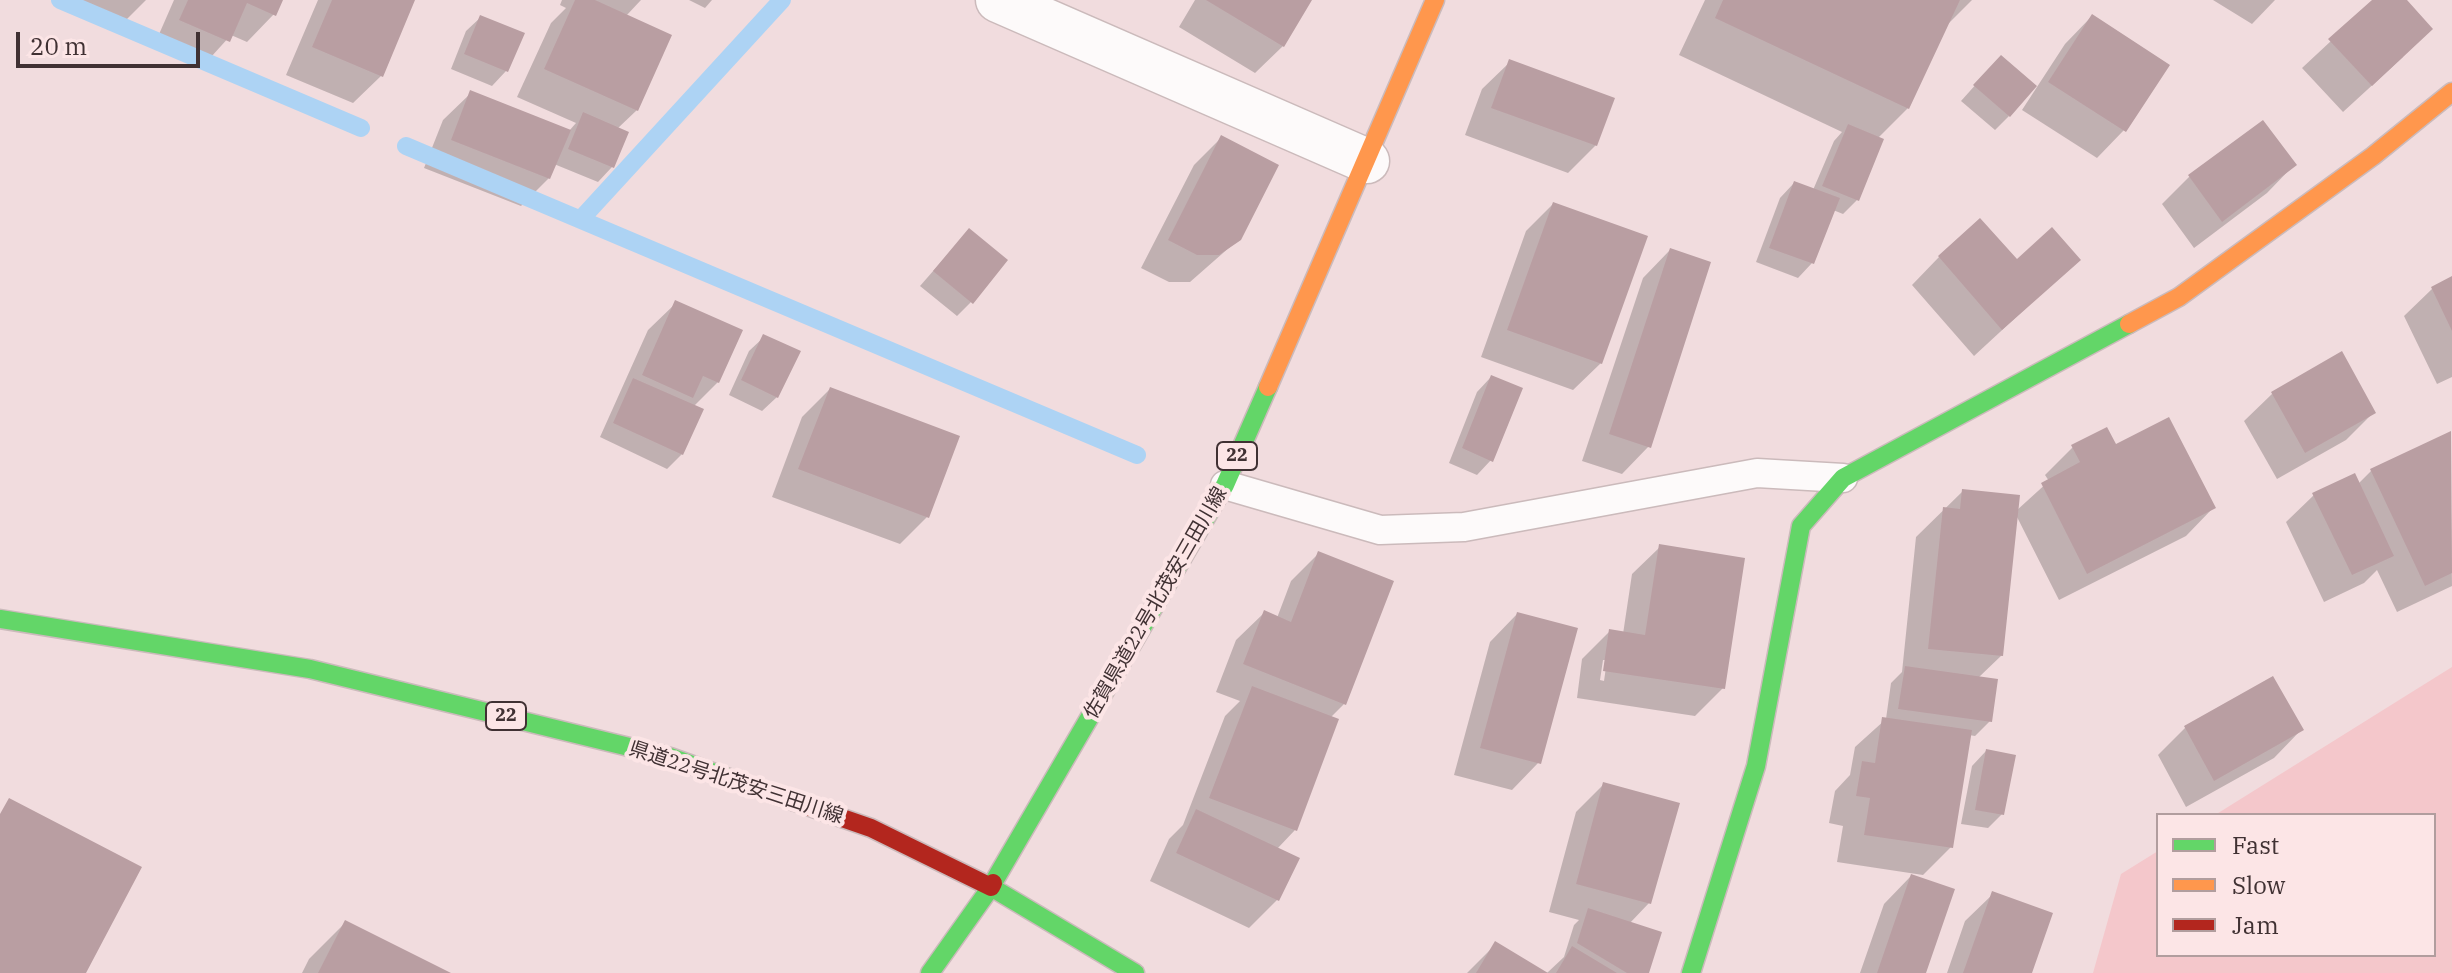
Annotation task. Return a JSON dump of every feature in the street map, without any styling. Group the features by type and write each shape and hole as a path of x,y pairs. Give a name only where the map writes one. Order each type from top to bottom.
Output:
{"main road":[{"name":"佐賀県道22号北茂安三田川線","path":"930,973 991,887 1225,485 1435,0"},
{"path":"1691,973 1756,766 1801,526 1843,478 2179,297 2373,156 2452,92"},
{"name":"県道22号北茂安三田川線","path":"0,619 310,669 670,757 871,828 991,887 1135,973"}],"street":[{"path":"998,0 1367,161"}],"lane":[{"path":"1225,485 1380,530 1464,527 1757,473 1843,478"}],"shaded area":[{"path":"2452,667 2452,973 2093,973 2121,874 2156,852 2156,957 2436,957 2436,813 2218,813"}],"building":[{"path":"188,0 283,0 276,16 247,3 230,42 179,20"},
{"path":"332,0 415,0 383,77 312,47"},
{"path":"575,0 595,0 672,35 638,111 544,69"},
{"path":"1206,0 1312,0 1284,47"},
{"path":"1723,0 1960,0 1909,109 1715,18"},
{"path":"2372,0 2407,0 2433,29 2372,86 2328,39"},
{"path":"2092,14 2170,65 2126,132 2048,82"},
{"path":"480,15 525,33 508,72 464,54"},
{"path":"2001,55 2037,86 2010,117 1973,85"},
{"path":"1509,59 1615,98 1597,146 1491,108"},
{"path":"470,90 571,130 550,179 451,140"},
{"path":"583,112 629,132 614,168 568,149"},
{"path":"2263,120 2297,165 2222,222 2188,175"},
{"path":"1848,124 1884,139 1859,201 1822,186"},
{"path":"1221,135 1279,165 1241,240 1219,255 1197,255 1168,240"},
{"path":"1794,181 1840,198 1814,264 1769,248"},
{"path":"1553,202 1648,236 1602,364 1507,330"},
{"path":"1980,218 2017,259 2052,227 2081,260 2002,330 1938,256"},
{"path":"969,228 1008,260 973,304 933,271"},
{"path":"1670,248 1711,262 1651,448 1609,434"},
{"path":"2452,276 2452,331 2431,287"},
{"path":"675,300 743,330 719,383 703,376 693,398 642,375"},
{"path":"763,334 801,351 778,398 741,380"},
{"path":"2342,351 2376,413 2305,453 2271,392"},
{"path":"1491,375 1523,388 1493,462 1462,448"},
{"path":"633,378 704,409 683,455 613,423"},
{"path":"830,387 960,436 929,518 798,469"},
{"path":"2169,417 2216,508 2087,574 2041,483 2080,462 2071,445 2107,427 2116,444"},
{"path":"2451,431 2452,573 2425,586 2370,469"},
{"path":"2355,473 2394,556 2352,575 2312,493"},
{"path":"1962,489 2020,495 2003,656 1928,649 1943,507 1960,509"},
{"path":"1659,544 1745,558 1725,689 1603,671 1609,629 1645,635"},
{"path":"1318,551 1394,581 1346,705 1243,664 1264,610 1291,622"},
{"path":"1517,612 1578,628 1541,764 1480,748"},
{"path":"1905,666 1998,679 1992,722 1898,709"},
{"path":"2273,676 2304,730 2214,781 2184,726"},
{"path":"1252,686 1339,719 1297,831 1209,798"},
{"path":"1882,717 1972,730 1953,848 1864,835 1870,798 1856,796 1862,761 1875,763"},
{"path":"1986,749 2016,755 2004,815 1975,810"},
{"path":"1603,782 1680,803 1651,904 1576,884"},
{"path":"9,798 142,867 86,973 0,973 0,814"},
{"path":"1196,809 1300,858 1279,901 1176,853"},
{"path":"1911,874 1955,889 1926,973 1877,973"},
{"path":"1992,891 2053,913 2032,973 1963,973"},
{"path":"1588,908 1662,932 1649,973 1627,973 1577,943"},
{"path":"345,920 451,973 318,973"},
{"path":"1495,941 1548,973 1476,973"},
{"path":"1572,946 1617,973 1556,973"}],"waterway":[{"path":"60,0 361,128"},
{"path":"581,219 782,0"},
{"path":"406,146 1137,455"}],"traffic: fast":[{"path":"1691,973 1756,766 1801,526 1843,478 2129,324"},
{"path":"993,883 1225,485 1268,387"},
{"path":"0,619 310,669 670,757 793,801"},
{"path":"930,973 991,887 1135,973"}],"traffic: slow":[{"path":"1268,387 1435,0"},
{"path":"2129,324 2179,297 2373,156 2452,92"}],"traffic: jam":[{"path":"793,801 871,828 991,887 993,883"}]}
